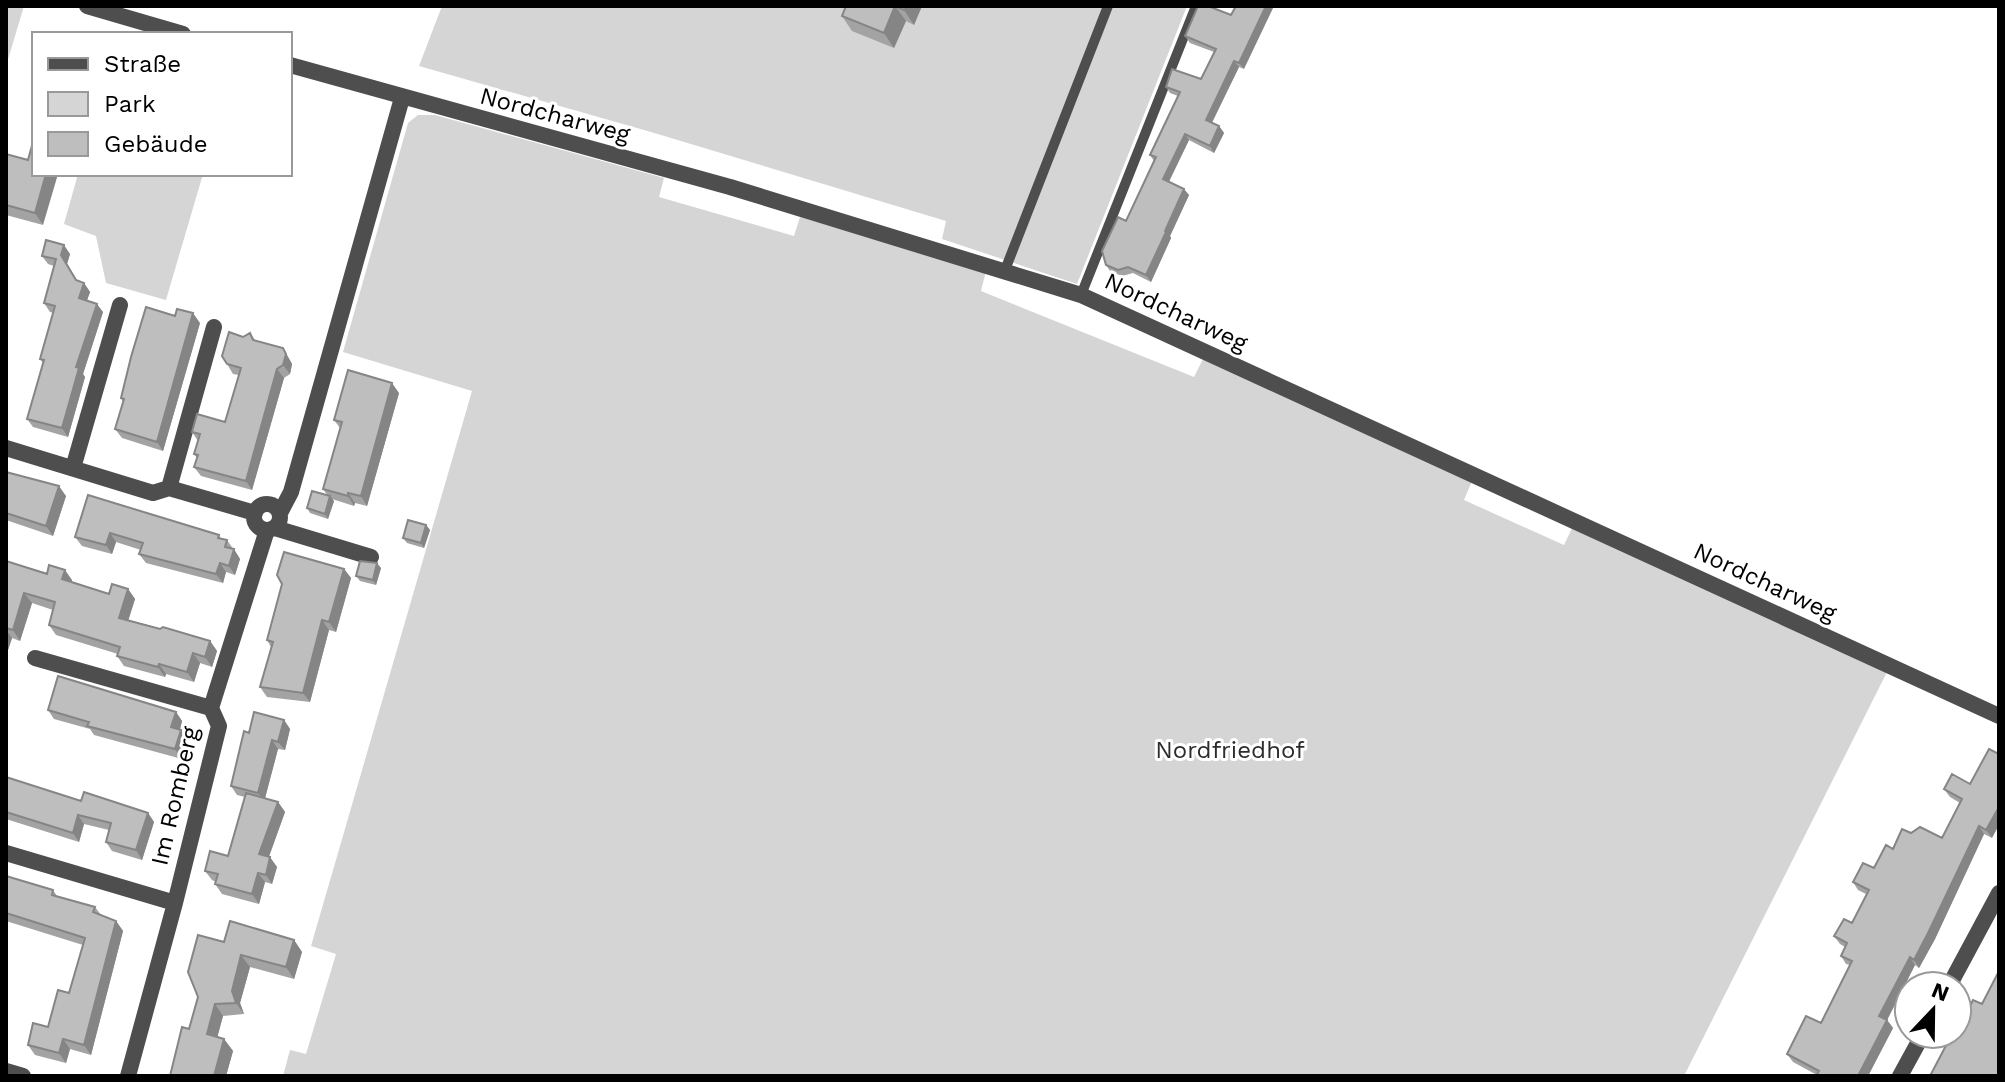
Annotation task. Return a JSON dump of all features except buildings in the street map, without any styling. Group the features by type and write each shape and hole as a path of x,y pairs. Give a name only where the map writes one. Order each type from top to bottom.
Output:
{"street":[{"path":"87,6 176,32"},
{"name":"Nordcharweg","path":"292,66 730,187 1081,295 1999,716"},
{"name":"Im Romberg","path":"128,1076 219,726 211,708 274,524 291,492 402,98"},
{"path":"73,468 120,305"},
{"path":"169,488 214,327"},
{"path":"6,448 153,493 169,488 255,513 255,521 260,527 274,524 371,557"},
{"path":"35,658 211,708"},
{"path":"6,853 175,903"},
{"path":"1958,970 1999,893"},
{"path":"1900,1076 1914,1050"},
{"path":"6,1071 23,1076"}],"lane":[{"path":"1005,270 1108,6"},
{"path":"1081,295 1196,6"}],"green space":[{"path":"6,6 24,6 6,66"},
{"path":"442,6 1187,6 1077,284 942,239 946,221 419,66"},
{"name":"Nordfriedhof","path":"418,115 435,115 664,178 659,197 794,236 800,217 986,271 981,291 1194,377 1203,359 1472,481 1464,500 1564,545 1573,526 1887,672 1684,1076 283,1076 290,1050 306,1054 336,954 311,946 472,391 343,352 408,123"},
{"path":"77,176 202,176 166,300 106,283 96,236 64,224"}]}
